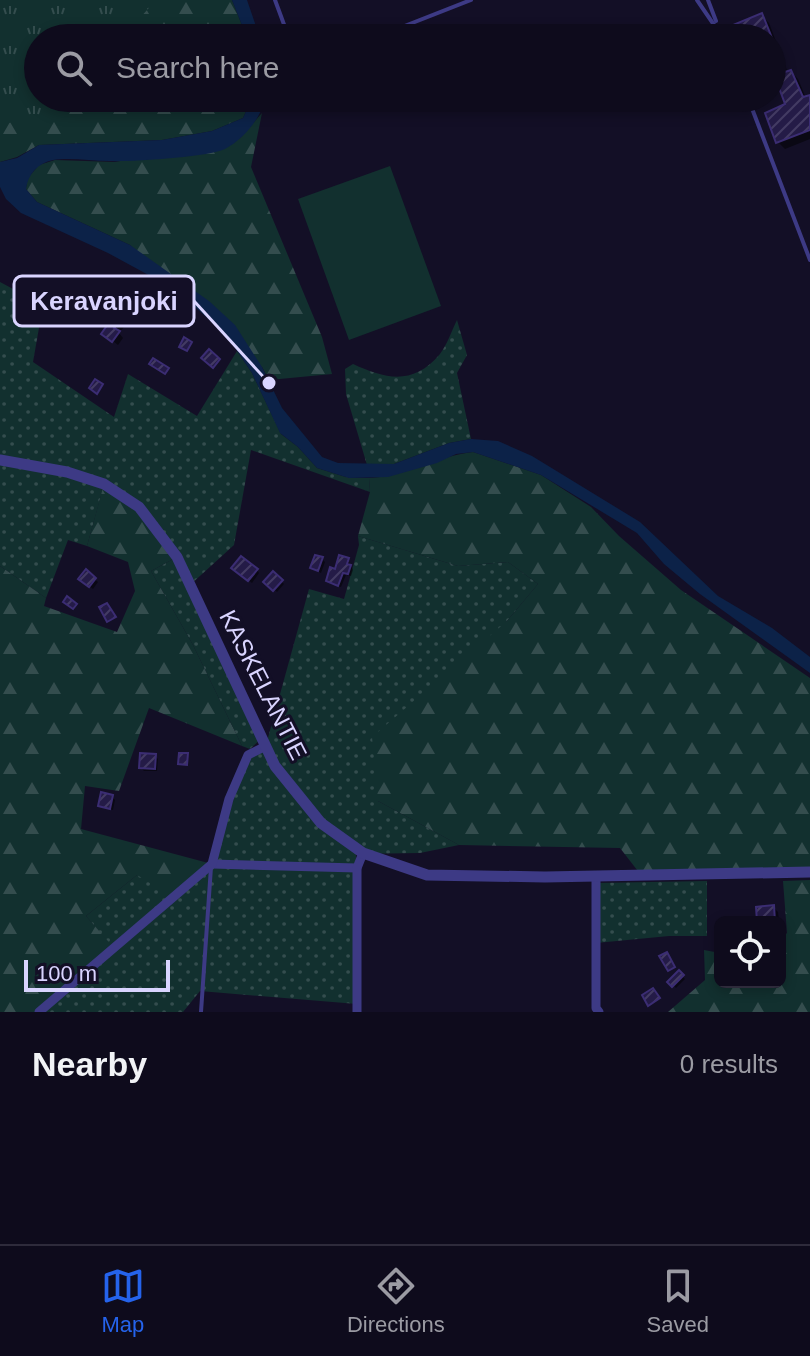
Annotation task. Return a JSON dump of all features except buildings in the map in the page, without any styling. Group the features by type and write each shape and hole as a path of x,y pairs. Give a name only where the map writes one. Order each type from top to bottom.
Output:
{"street":[{"name":"KASKELANTIE","path":"0,460 67,472 104,484 139,507 177,557 275,766 321,823 363,853 427,875 810,872"},
{"path":"39,1012 212,864 229,799 248,755 266,746"},
{"path":"357,1012 357,868 363,853"},
{"path":"212,864 357,868"},
{"path":"596,876 596,1008 599,1012"}],"lane":[{"path":"275,0 284,24"},
{"path":"410,24 471,0"},
{"path":"697,0 713,24"},
{"path":"708,0 717,24"},
{"path":"753,112 810,260"},
{"path":"201,1012 212,864"}],"green space":[{"path":"0,0 232,0 241,24 24,24 24,112 246,112 243,118 212,131 162,140 39,145 0,162"},
{"path":"0,0 156,0 135,24 24,24 24,112 55,112 0,125"},
{"path":"262,113 251,167 322,337 332,374 269,380 262,367 130,245 37,202 26,189 27,179 39,165 55,160 115,162 240,138"},
{"path":"390,166 441,306 349,340 298,199"},
{"path":"0,282 43,305 33,362 114,417 128,374 197,416 237,351 252,373 281,434 317,468 349,478 369,478 370,492 251,450 234,545 190,585 262,738 250,749 242,746 193,645 151,571 177,557 104,485 87,546 68,540 46,598 0,566"},
{"path":"457,320 467,355 457,373 471,439 449,443 394,464 367,465 346,394 345,369 353,364 399,377 420,371 440,354"},
{"path":"473,452 541,475 591,507 681,590 810,678 810,872 641,875 620,848 459,845 378,801 372,737 507,621 538,584 508,562 458,566 358,536 370,492 369,478 396,474"},
{"path":"104,484 139,507 177,557 151,571 193,645 242,746 149,708 119,791 85,786 81,829 212,864 173,897 137,875 86,916 114,948 39,1012 0,1012 0,566 46,598 44,606 117,632 135,591 128,562 87,546"},
{"path":"358,536 458,566 508,562 538,584 507,621 378,801 459,845 420,853 356,854 357,1004 200,991 183,1012 39,1012 113,948 86,916 137,875 212,864 248,756 266,745 309,589 344,599 359,545"},
{"path":"810,880 810,1012 668,1012 705,980 704,950 714,952 714,988 786,988 787,933 783,881"},
{"path":"707,881 707,936 596,943 596,883"}],"water":[{"path":"232,0 247,0 255,24 241,24"},
{"path":"246,112 260,112 245,134 217,152 151,160 53,160 35,170 26,189 37,202 130,245 209,301 235,325 262,367 282,408 322,457 338,463 394,464 449,443 471,439 498,441 532,456 640,522 718,596 772,628 810,657 810,673 700,594 664,564 637,533 541,475 473,452 456,454 437,463 388,477 349,478 317,468 280,433 252,373 227,336 194,306 154,278 108,253 21,213 6,199 0,187 0,162 17,158 39,145 162,140 212,131 243,118"}],"place":[{"name":"Keravanjoki","path":"269,383"}]}
